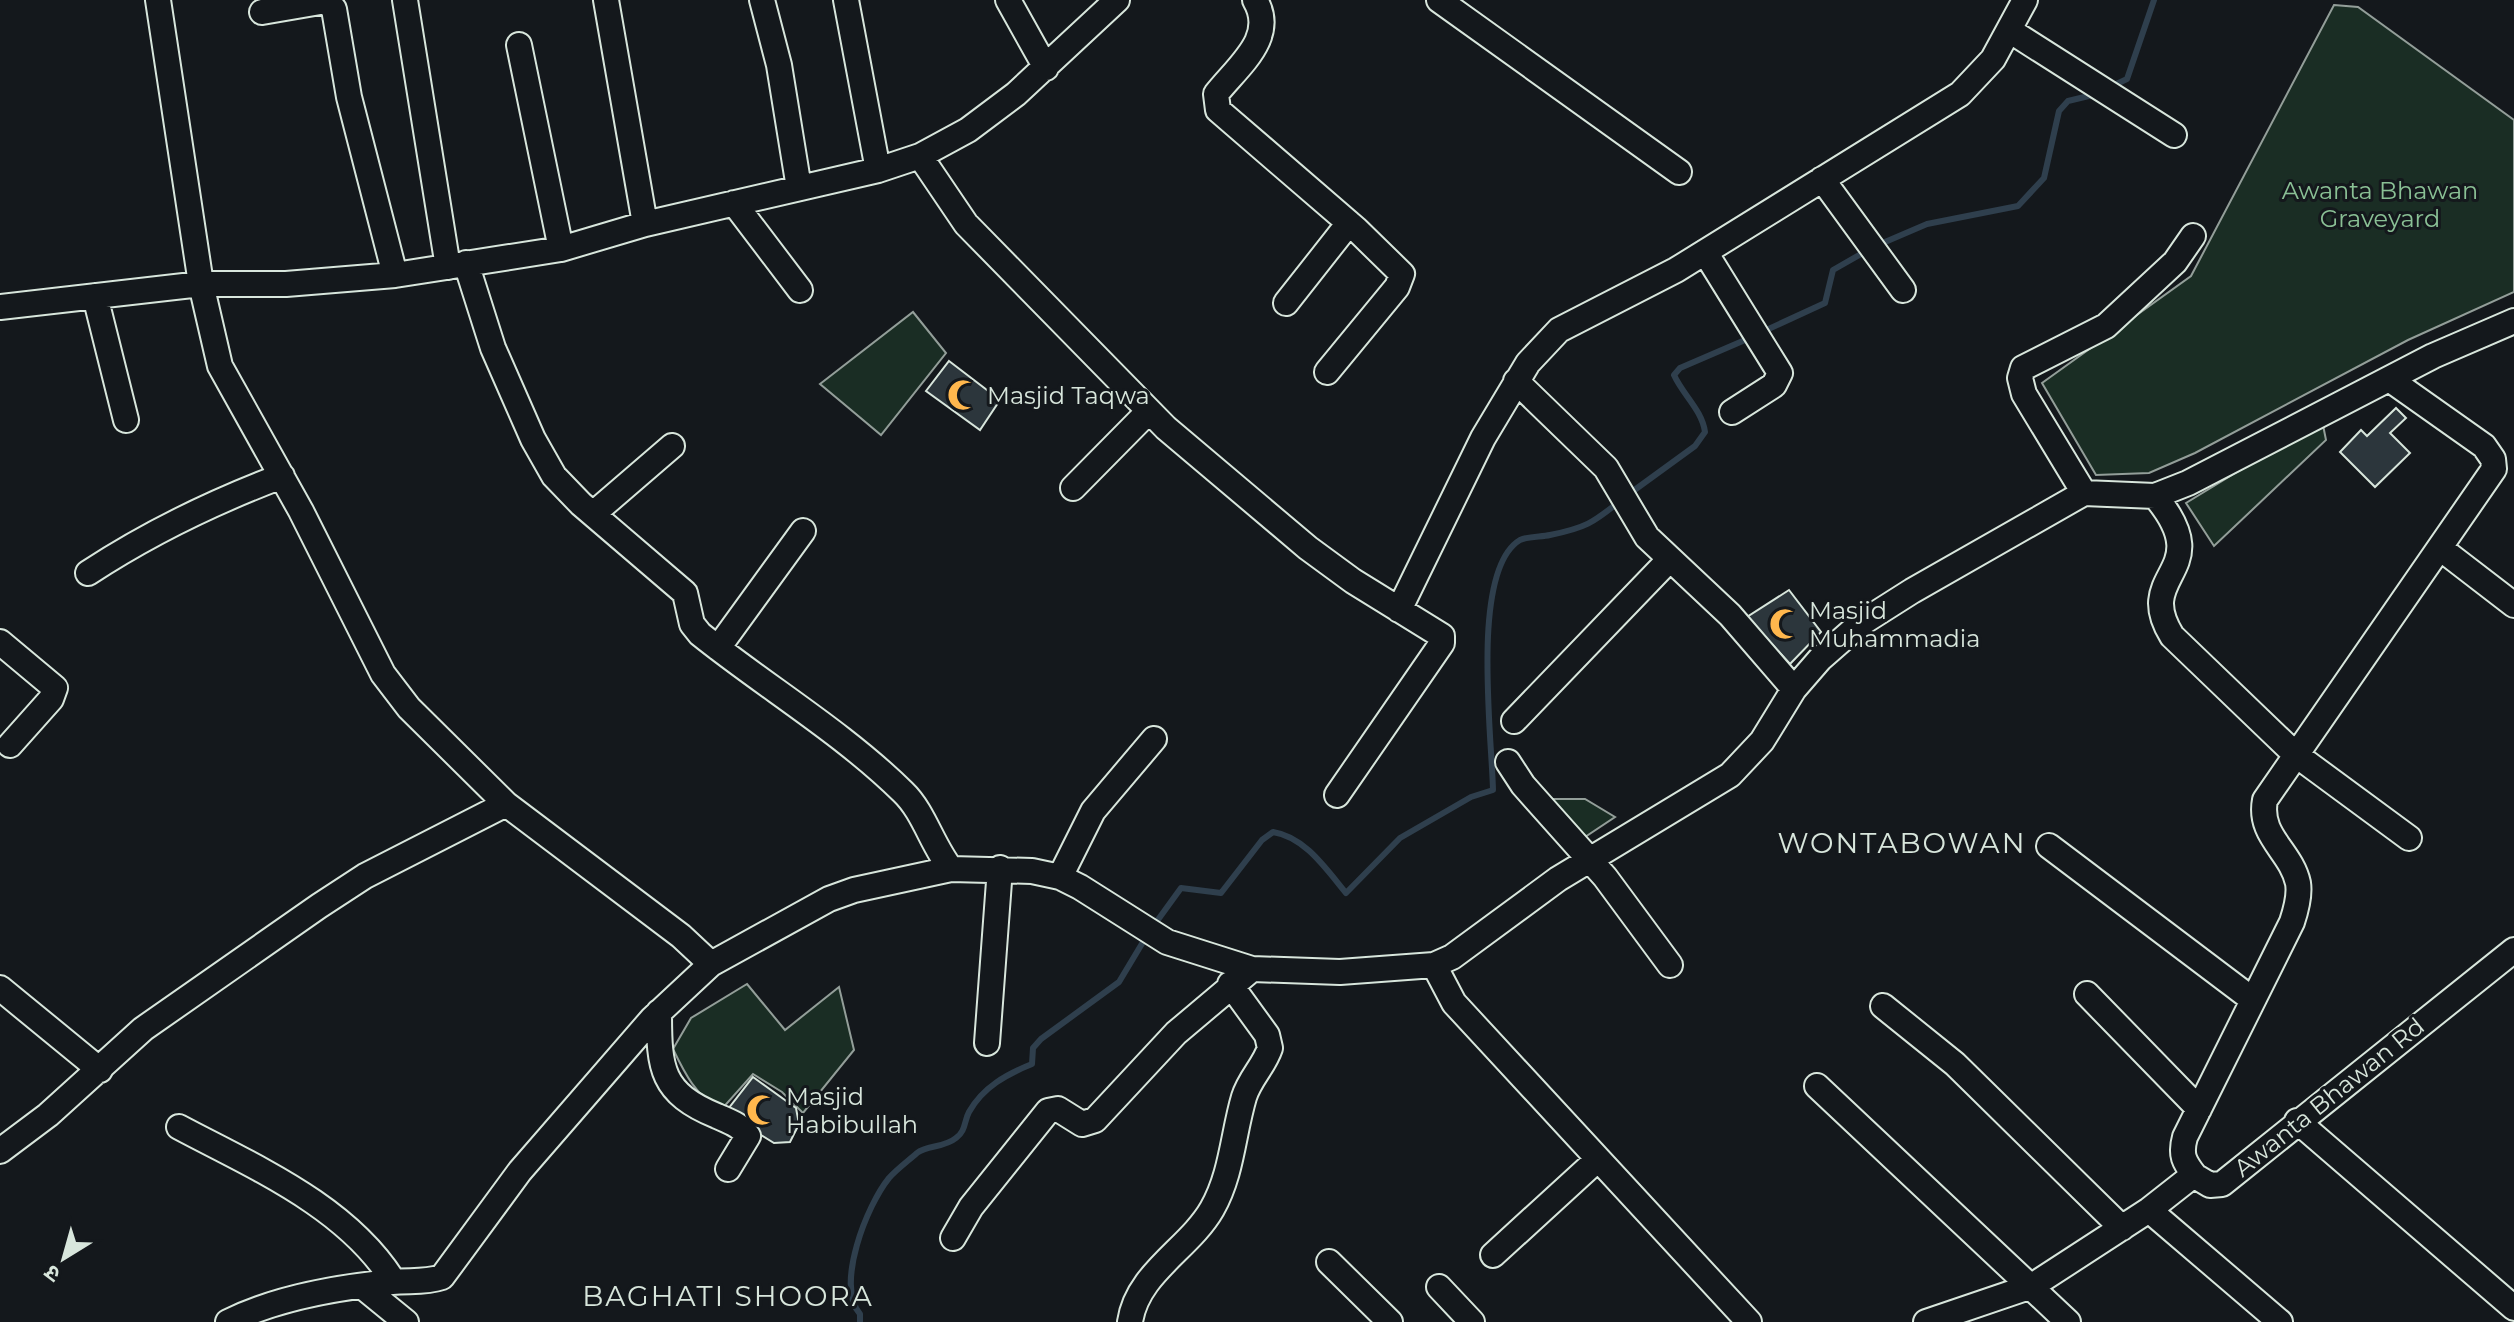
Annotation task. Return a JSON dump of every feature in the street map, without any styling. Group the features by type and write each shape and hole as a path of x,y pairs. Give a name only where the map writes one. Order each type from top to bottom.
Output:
{"street":[{"path":"158,0 201,284 220,366 282,476 383,674 409,708 506,804 681,936 711,964"},
{"path":"405,0 457,265 533,439 554,476 685,593 692,624 718,648 824,726 903,792 914,804 934,848 951,869"},
{"path":"606,0 645,224"},
{"path":"762,0 779,65 799,188"},
{"path":"846,0 878,170"},
{"path":"1008,0 1046,68"},
{"path":"0,307 201,284 286,284 395,275 561,249 645,224 878,170 920,156 968,130 1046,68 1117,0"},
{"path":"1255,0 1264,14 1260,38 1216,94 1214,102 1218,110 1349,223 1402,274 1397,287 1327,372"},
{"path":"1439,0 1679,172"},
{"path":"1399,610 1452,496 1516,381 1559,330 1705,252 1960,94 1993,59 2025,0"},
{"path":"262,12 326,1 334,9 349,97 395,275"},
{"path":"2009,30 2174,135"},
{"path":"519,45 561,249"},
{"path":"920,156 966,224 1149,411 1308,548 1442,636 1442,643 1337,795"},
{"path":"1822,179 1903,290"},
{"path":"734,203 800,290"},
{"path":"1286,303 1349,223"},
{"path":"2084,493 2024,394 2020,378 2023,368 2106,326 2175,262 2193,236"},
{"path":"1705,252 1780,373 1779,381 1732,412"},
{"path":"95,296 126,420"},
{"path":"228,1322 301,1299 394,1282 426,1283 442,1277 520,1171 659,1012 711,964 829,899 884,882 951,869 1000,868 1060,877 1151,932 1208,958 1252,969 1340,972 1434,965 1452,957 1534,895 1730,775 1762,741 1794,689 1820,659 1860,624 2026,523 2084,493 2155,496 2188,483 2296,425 2392,381 2433,356 2514,321"},
{"path":"1516,381 1606,468 1647,537 1730,615 1794,689"},
{"path":"1926,1322 2032,1286 2149,1210 2195,1176 2184,1162 2181,1151 2292,922 2297,905 2298,883 2264,826 2262,814 2265,800 2490,479 2493,459 2484,446 2392,381"},
{"path":"1073,488 1149,411"},
{"path":"593,514 672,446"},
{"path":"88,573 162,528 220,500 282,476"},
{"path":"2155,496 2180,533 2182,551 2159,603 2160,617 2172,636 2295,754 2409,838"},
{"path":"718,648 803,531"},
{"path":"2440,548 2514,605"},
{"path":"1514,721 1669,560"},
{"path":"0,642 55,688 51,699 10,745"},
{"path":"1060,877 1093,811 1154,739"},
{"path":"1508,762 1523,785 1610,883 1670,965"},
{"path":"0,1151 100,1070 143,1029 331,898 365,876 506,804"},
{"path":"2049,846 2253,1000"},
{"path":"987,1043 1000,868"},
{"name":"Awanta Bhawan Rd","path":"2195,1176 2210,1185 2222,1184 2514,950"},
{"path":"1434,965 1454,1003 1749,1322"},
{"path":"953,1238 971,1207 1048,1111 1058,1109 1082,1124 1095,1120 1145,1063 1230,984 1252,969"},
{"path":"1130,1322 1153,1274 1199,1230 1213,1207 1238,1134 1245,1092 1270,1048 1267,1035 1230,984"},
{"path":"0,988 100,1070"},
{"path":"2087,994 2199,1109"},
{"path":"1883,1006 1955,1064 2122,1228"},
{"path":"659,1012 659,1052 664,1074 674,1090 696,1108 731,1122 748,1136 728,1169"},
{"path":"1817,1086 2068,1322"},
{"path":"2297,1121 2514,1308"},
{"path":"179,1127 309,1199 361,1240 394,1282"},
{"path":"1493,1255 1598,1159"},
{"path":"2149,1210 2280,1322"},
{"path":"1329,1262 1390,1322"},
{"path":"363,1287 406,1322"},
{"path":"1439,1287 1472,1322"}],"green space":[{"name":"Awanta Bhawan Graveyard","path":"2334,5 2358,7 2514,120 2514,292 2408,340 2195,453 2149,473 2096,475 2042,383 2191,276"},
{"path":"913,312 946,353 881,435 820,384"},
{"path":"2322,420 2326,440 2214,546 2186,503"},
{"path":"1545,799 1585,799 1615,817 1585,837"},
{"path":"747,984 785,1030 839,987 854,1050 803,1113 782,1092 753,1074 721,1110 698,1091 673,1049 691,1018"}],"building":[{"name":"Masjid Taqwa","path":"949,361 1000,400 980,430 926,391"},
{"path":"2396,408 2406,418 2390,433 2410,453 2375,487 2340,452 2361,430 2367,436"},
{"name":"Masjid Muhammadia","path":"1789,590 1821,632 1790,664 1747,617"},
{"name":"Masjid Habibullah","path":"753,1077 796,1108 799,1124 790,1142 774,1143 725,1113"}],"waterway":[{"path":"2110,87 2127,79 2154,0"},
{"path":"1878,245 1927,224 2018,206 2044,178 2059,111 2068,101 2097,94"},
{"path":"1762,332 1825,303 1833,270 1868,250"},
{"path":"1629,494 1695,446 1705,432 1700,417 1674,375 1680,368 1752,337"},
{"path":"1152,928 1181,888 1221,893 1262,840 1273,832 1305,847 1346,893 1400,838 1471,797 1493,790 1487,656 1489,618 1504,557 1520,540 1580,527 1620,501"},
{"path":"860,1322 860,1314 853,1301 852,1265 864,1225 880,1190 921,1150 946,1143 959,1135 981,1095 1005,1077 1032,1064 1033,1048 1041,1039 1119,982 1146,937"}],"place":[{"name":"Masjid Taqwa","path":"963,395"},
{"name":"Masjid Muhammadia","path":"1785,624"},
{"name":"Masjid Habibullah","path":"762,1110"}],"district":[{"name":"WONTABOWAN","path":"1902,843"},
{"name":"BAGHATI SHOORA","path":"728,1296"}]}
